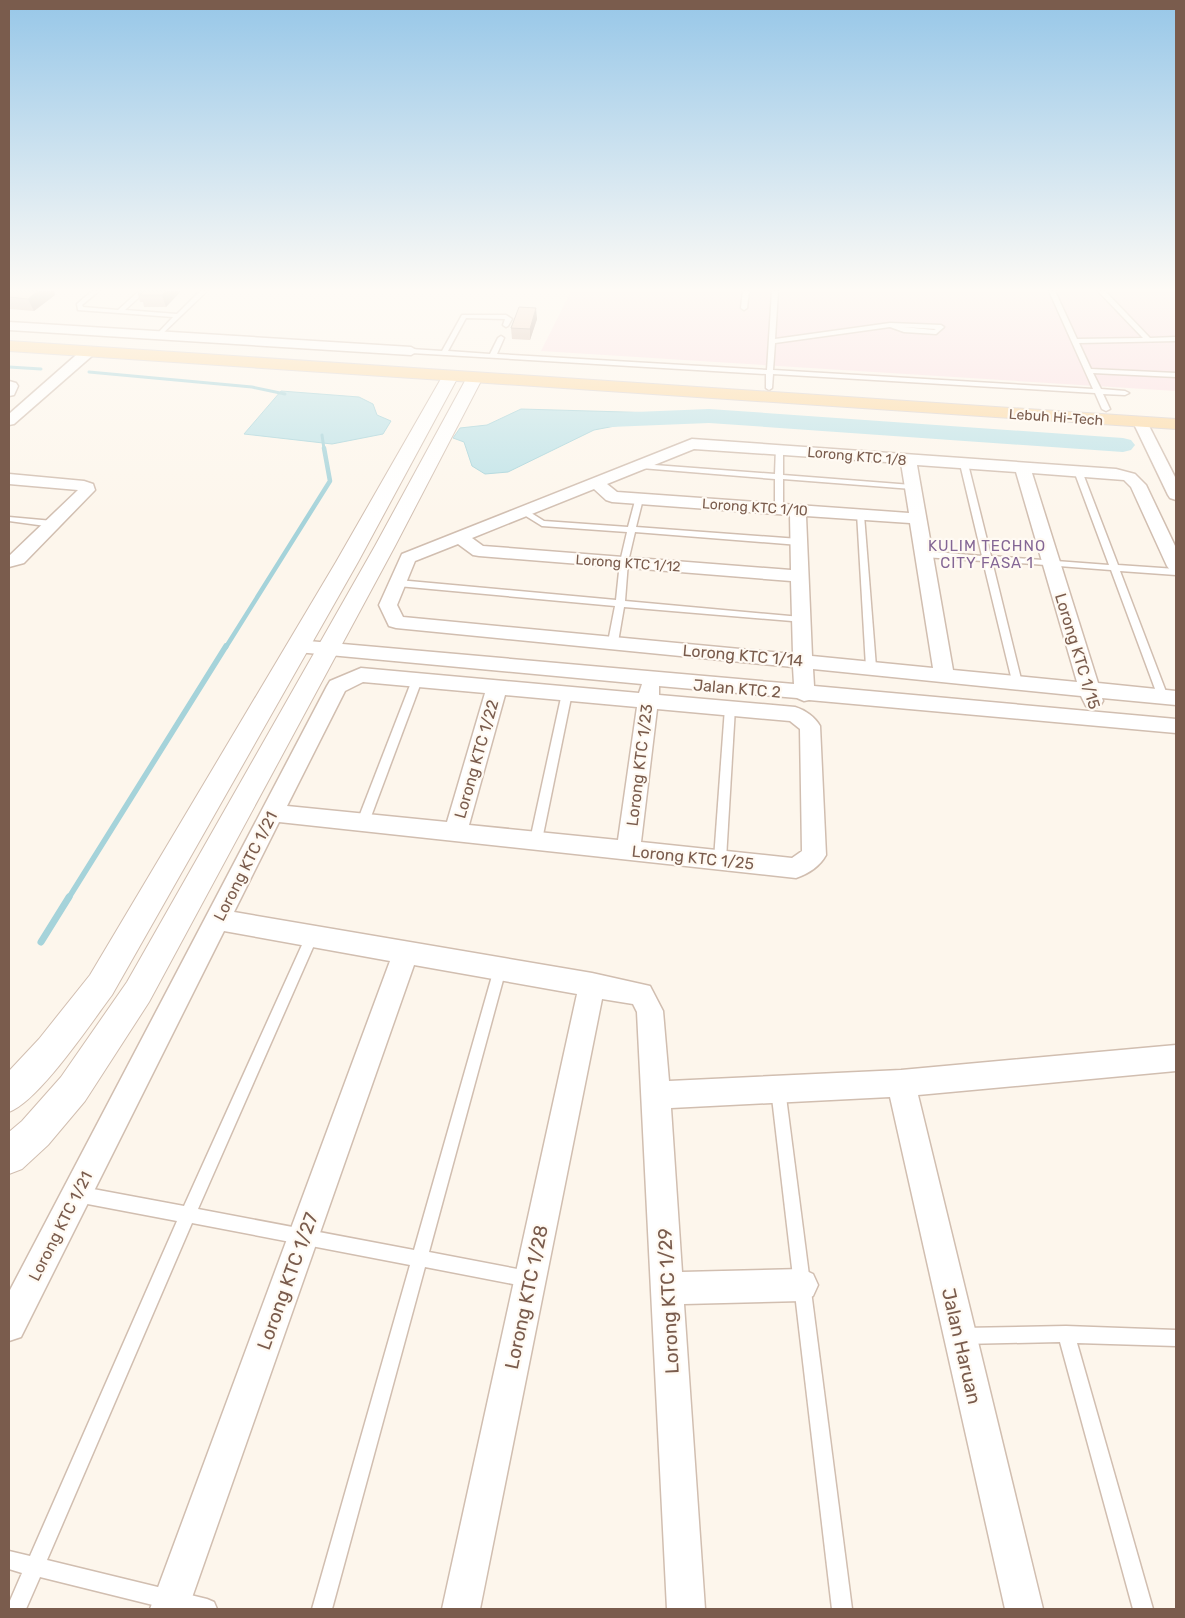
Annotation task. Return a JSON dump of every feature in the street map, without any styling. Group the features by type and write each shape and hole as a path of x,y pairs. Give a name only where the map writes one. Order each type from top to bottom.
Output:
{"main road":[{"name":"Lebuh Hi-Tech","path":"297,367 462,378 766,385 789,389 1176,414"},
{"name":"Lebuh Hi-Tech","path":"528,367 766,385 1176,424"}],"street":[{"path":"9,421 71,367"},
{"path":"9,1095 51,1050 101,985 297,646 462,378"},
{"path":"9,1156 35,1132 73,1089 138,992 327,649 462,378"},
{"path":"9,385 11,386 9,392"},
{"path":"1140,422 1176,495"},
{"name":"Lorong KTC 1/8","path":"640,466 692,444 1116,474 1129,477 1138,485 1176,566"},
{"path":"908,460 944,675"},
{"path":"398,584 408,558 640,466"},
{"name":"Lorong KTC 1/15","path":"1023,468 1099,719"},
{"path":"9,479 87,487 87,490 18,559 9,562"},
{"name":"Lorong KTC 1/10","path":"597,483 612,497 918,519"},
{"path":"798,510 804,694"},
{"name":"Lorong KTC 1/12","path":"461,538 479,551 800,576"},
{"name":"Lorong KTC 1/14","path":"398,584 388,605 396,622 802,660 1170,698"},
{"name":"Jalan KTC 2","path":"297,646 649,690 804,694 1176,726"},
{"name":"Lorong KTC 1/21","path":"9,1325 337,686 361,675 567,694 649,690"},
{"name":"Lorong KTC 1/22","path":"456,832 497,687"},
{"name":"Lorong KTC 1/25","path":"273,813 796,868 814,855 810,726 795,714 730,708 649,690"},
{"name":"Lorong KTC 1/23","path":"628,850 649,690"},
{"path":"218,920 592,985"},
{"name":"Lorong KTC 1/27","path":"170,1605 406,953"},
{"name":"Lorong KTC 1/29","path":"592,985 642,994 650,1011 686,1609"},
{"name":"Lorong KTC 1/28","path":"461,1609 592,985"},
{"path":"656,1095 901,1084 1176,1058"},
{"name":"Jalan Haruan","path":"901,1084 1024,1609"},
{"path":"668,1288 802,1285"}],"lane":[{"path":"598,367 766,385 1125,393"},
{"path":"766,385 769,367"},
{"path":"1088,367 1106,409"},
{"path":"1090,372 1176,375"},
{"path":"779,449 780,509"},
{"path":"964,464 1016,683"},
{"path":"640,466 912,487"},
{"path":"1078,471 1115,567 1170,698"},
{"path":"613,642 620,604 624,562 639,499"},
{"path":"525,513 542,523 799,542"},
{"path":"860,515 870,667"},
{"path":"9,518 54,524"},
{"path":"924,554 1176,572"},
{"path":"398,584 801,620"},
{"path":"363,822 417,680"},
{"path":"536,840 567,694"},
{"path":"720,860 730,708"},
{"path":"16,1609 188,1214 312,936"},
{"path":"322,1609 500,969"},
{"path":"778,1089 842,1609"},
{"path":"77,1194 530,1279"},
{"path":"960,1336 1066,1334 1176,1338"},
{"path":"1066,1334 1143,1609"},
{"path":"9,1560 170,1605 207,1609"}],"shaded area":[{"path":"787,367 1176,367 1176,391"}],"water":[{"path":"281,391 359,397 373,404 377,415 391,421 383,434 332,444 244,434"},
{"path":"521,409 659,413 659,421 631,423 594,430 508,472 485,474 472,466 464,442 453,438 460,428 487,425"}],"waterway":[{"path":"9,367 41,369"},
{"path":"89,372 252,387 285,394"},
{"path":"610,420 709,416 1123,445"},
{"path":"322,435 324,449"},
{"path":"226,647 330,481 324,448"},
{"path":"68,899 226,646"},
{"path":"41,942 69,897"}],"district":[{"name":"KULIM TECHNO CITY FASA 1","path":"987,554"}]}
